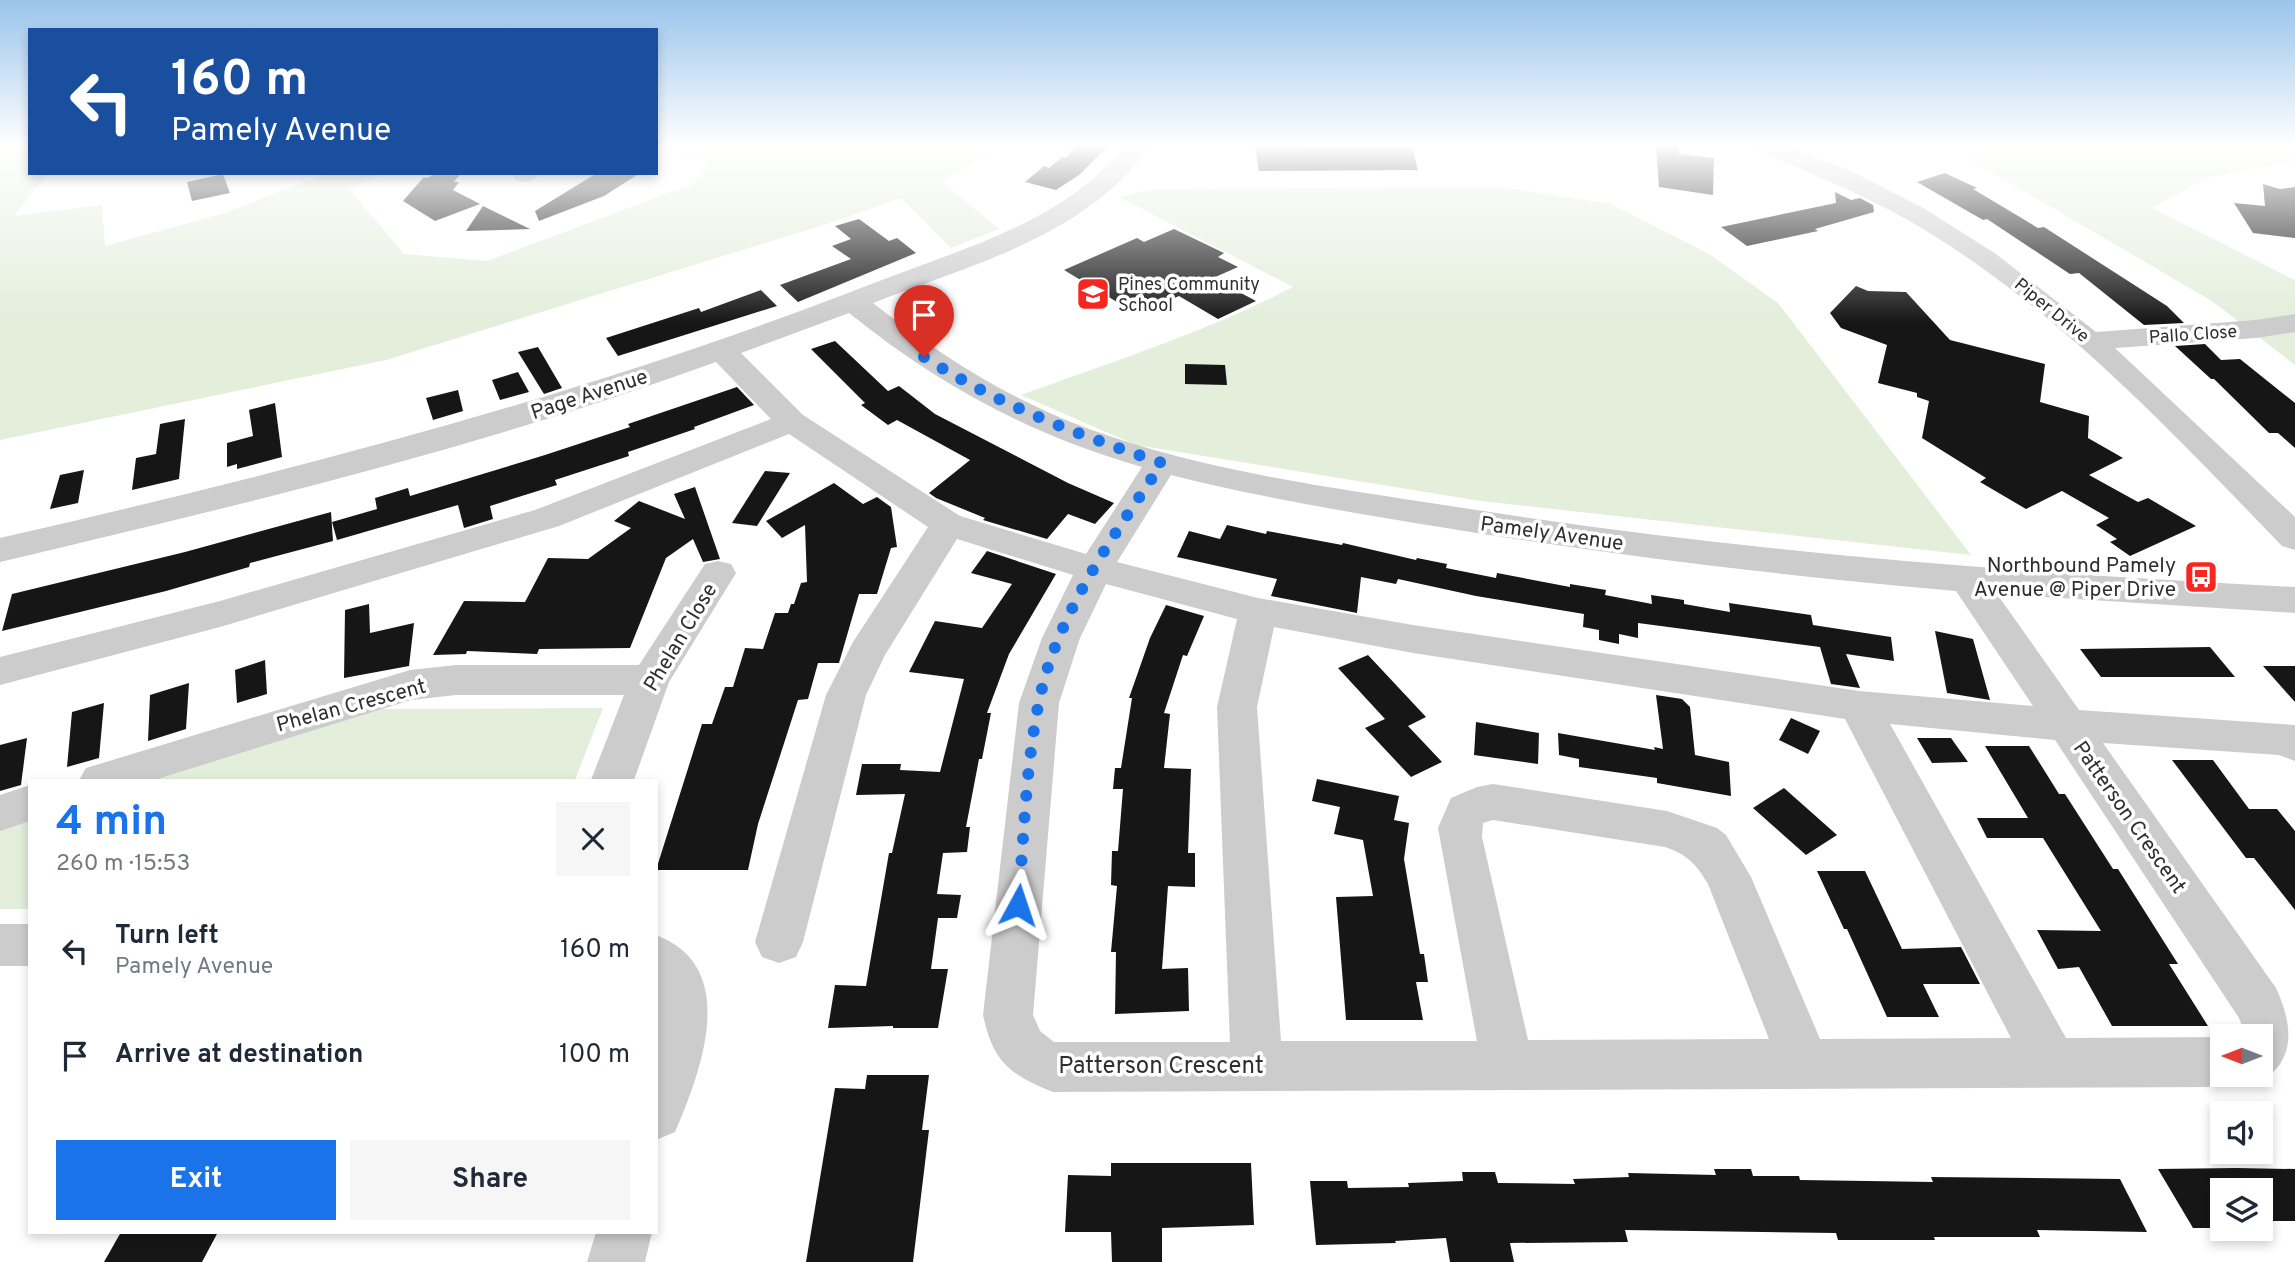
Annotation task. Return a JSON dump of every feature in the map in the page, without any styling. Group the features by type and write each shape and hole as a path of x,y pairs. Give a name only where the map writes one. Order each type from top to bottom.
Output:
{"street":[{"name":"Page Avenue","path":"0,550 192,506 541,410 722,351 854,302 1054,216 1072,205"},
{"name":"Piper Drive","path":"1898,205 1947,233 2016,281 2091,341 2175,417 2295,538"},
{"name":"Pamely Avenue","path":"854,302 924,357 973,388 1032,417 1162,463 1298,493 1484,524 1653,547 1968,580 2295,600"},
{"name":"Pallo Close","path":"2091,341 2256,329 2295,323"},
{"path":"722,351 792,422 948,524 1094,568 1258,611 1413,639 1859,706 2067,725 2294,741"},
{"path":"0,671 220,614 547,518 792,422"},
{"name":"Patterson Crescent","path":"1162,463 1094,568 1061,632 1039,703 1008,1015 1011,1028 1023,1052 1035,1062 1053,1067 2210,1062"},
{"path":"779,942 846,695 867,652 948,524"},
{"name":"Phelan Close","path":"613,779 650,680 718,573"},
{"name":"Patterson Crescent","path":"1968,580 2258,1004 2267,1024"},
{"path":"1257,1065 1237,707 1258,611"},
{"name":"Phelan Crescent","path":"104,779 410,685 456,680 650,680"},
{"path":"1859,706 2051,1062"},
{"path":"1507,1063 1460,837 1461,815 1468,807 1493,802 1667,829 1701,841 1710,848 1728,877 1804,1062"},
{"path":"0,813 28,804"},
{"path":"0,945 28,945"},
{"path":"658,958 669,966 680,981 684,999 682,1020 658,1107"},
{"path":"616,1262 623,1234"}],"green space":[{"path":"0,205 23,205 14,216 102,205 105,246 246,205 362,205 404,254 487,261 637,205 881,205 386,360 0,440"},
{"path":"908,205 970,205 999,229 951,248"},
{"path":"1134,205 1613,205 1709,254 1778,303 1971,555 1481,501 1136,445 1021,395 1193,332 1293,287"},
{"path":"2047,205 2158,205 2152,208 2295,280 2295,365 2212,301"},
{"path":"603,708 575,779 154,779 373,709"},
{"path":"28,821 28,909 0,909 0,829"}],"building":[{"path":"409,205 478,205 435,221"},
{"path":"545,205 581,205 539,221 535,211"},
{"path":"1827,205 1873,205 1874,212 1815,229 1818,231 1747,246 1721,227"},
{"path":"1957,205 1999,205 2038,228 2044,227 2167,306 2184,323 2144,325 2079,273 2070,274 1987,219 1983,220"},
{"path":"2235,205 2295,205 2295,238 2253,233"},
{"path":"483,206 530,229 466,231"},
{"path":"859,219 889,241 897,238 916,253 798,302 780,285 851,259 832,246 851,239 835,226"},
{"path":"1174,229 1224,253 1218,257 1238,267 1213,278 1256,301 1218,319 1179,296 1154,307 1138,296 1117,302 1064,270 1137,238 1144,242"},
{"path":"1856,286 1868,291 1906,292 1950,340 2045,364 2040,402 2089,416 2088,438 2123,458 2089,475 2138,502 2148,498 2196,526 2130,556 2110,542 2117,539 2096,525 2109,518 2062,491 2026,509 1980,482 1986,478 1922,438 1929,401 1917,397 1917,393 1878,383 1887,345 1841,328 1830,313"},
{"path":"761,290 777,306 618,356 606,338 699,308 701,312"},
{"path":"835,341 888,391 899,386 935,414 1068,483 1114,503 1095,524 1068,514 1047,539 983,520 985,518 936,498 929,493 970,460 897,420 888,425 861,405 865,403 811,349"},
{"path":"2205,344 2221,360 2240,359 2295,403 2295,448 2278,433 2269,433 2214,379 2175,346"},
{"path":"538,347 562,388 544,394 518,352"},
{"path":"1185,364 1225,365 1227,385 1185,384"},
{"path":"518,372 529,392 500,400 492,380"},
{"path":"737,387 754,405 628,452 629,456 555,480 557,485 490,506 493,519 464,528 458,505 337,540 332,522 377,509 375,498 408,488 410,496 545,455"},
{"path":"458,390 463,411 433,420 426,398"},
{"path":"275,403 282,457 237,469 237,464 227,467 227,443 253,436 249,410"},
{"path":"185,419 179,479 132,490 136,458 156,454 160,424"},
{"path":"84,470 78,503 50,509 60,475"},
{"path":"765,471 790,473 757,526 732,523"},
{"path":"834,483 863,504 877,497 891,507 897,547 891,548 877,594 859,594 839,663 818,663 808,699 798,700 758,824 748,870 658,870 702,724 712,724 725,687 733,687 745,648 763,649 775,613 788,613 801,583 807,582 805,525 782,538 766,521"},
{"path":"695,487 720,559 703,562 693,539 666,558 630,648 539,649 537,654 467,651 466,654 433,655 464,601 525,602 548,558 588,559 631,528 614,521 639,501 685,519 674,494"},
{"path":"331,512 333,541 250,563 249,567 166,591 2,631 12,594 185,552"},
{"path":"1227,525 1266,534 1267,531 1342,545 1343,543 1416,560 1417,558 1447,564 1446,568 1496,578 1497,573 1570,587 1570,584 1606,590 1605,595 1652,604 1651,595 1730,612 1729,603 1811,615 1813,625 1891,637 1894,661 1846,654 1860,688 1831,684 1820,647 1638,623 1638,638 1619,634 1619,644 1599,640 1599,630 1583,627 1584,614 1476,596 1398,579 1396,584 1361,577 1357,613 1271,596 1277,579 1177,557 1189,531 1220,539"},
{"path":"987,551 1056,574 1009,654 987,713 991,713 966,827 970,827 967,852 943,853 937,894 961,895 957,918 938,918 931,969 948,969 938,1028 828,1028 835,985 866,986 889,853 892,853 905,794 856,795 862,764 901,764 900,770 940,772 964,679 909,672 935,621 982,628 1012,584 971,573"},
{"path":"369,604 370,633 414,623 409,666 344,678 345,610"},
{"path":"1166,605 1204,616 1187,656 1183,655 1164,713 1170,714 1164,768 1191,769 1188,853 1195,853 1195,887 1168,886 1162,969 1188,968 1189,1011 1115,1014 1116,952 1111,952 1117,886 1111,885 1112,851 1118,851 1123,789 1113,789 1115,768 1121,768 1132,698 1129,698 1150,638"},
{"path":"1935,631 1973,639 1990,700 1947,693"},
{"path":"2210,647 2235,677 2101,677 2080,649"},
{"path":"1368,655 1426,717 1408,726 1442,762 1411,777 1365,728 1385,719 1338,668"},
{"path":"265,660 267,694 237,703 235,670"},
{"path":"2263,666 2295,666 2295,702"},
{"path":"189,683 186,729 148,741 150,695"},
{"path":"1656,695 1682,699 1690,707 1695,755 1729,762 1731,796 1657,783 1657,778 1579,767 1579,759 1559,755 1558,733 1655,750 1654,747 1663,749"},
{"path":"104,703 99,758 67,767 72,712"},
{"path":"1791,718 1820,731 1808,754 1779,740"},
{"path":"1476,722 1539,733 1538,764 1474,755"},
{"path":"27,738 21,785 0,791 0,745"},
{"path":"1917,738 1951,738 1968,762 1932,763"},
{"path":"1985,746 2029,746 2059,794 2065,794 2113,869 2118,869 2178,964 2169,964 2208,1026 2112,1026 2079,967 2058,969 2037,930 2101,931 2043,838 1987,838 1977,818 2028,818"},
{"path":"2172,760 2213,760 2249,809 2277,809 2295,831 2295,910 2254,858 2246,858"},
{"path":"1317,779 1399,796 1394,820 1409,823 1404,859 1420,954 1424,954 1428,982 1416,982 1423,1020 1346,1020 1336,897 1373,896 1363,840 1334,834 1340,807 1312,801"},
{"path":"1784,788 1837,835 1806,855 1753,808"},
{"path":"1817,871 1865,871 1902,949 1961,947 1980,984 1923,984 1939,1017 1887,1017"},
{"path":"867,1075 929,1075 922,1130 929,1130 913,1262 806,1262 835,1088 865,1089"},
{"path":"1111,1163 1251,1163 1254,1225 1162,1228 1162,1262 1112,1262 1111,1232 1065,1232 1068,1175 1111,1176"},
{"path":"1714,1169 1751,1169 1753,1176 1799,1176 1800,1180 1933,1182 1931,1177 2120,1179 2147,1232 2037,1230 2040,1237 1838,1240 1836,1233 1625,1230 1628,1242 1510,1243 1514,1262 1450,1262 1446,1238 1395,1241 1396,1243 1316,1245 1310,1181 1347,1181 1348,1188 1409,1187 1408,1183 1463,1181 1462,1172 1495,1172 1498,1183 1575,1184 1573,1179 1629,1177 1628,1173 1716,1175"},
{"path":"2158,1169 2295,1169 2295,1221 2273,1221 2273,1178 2210,1178 2210,1228 2193,1228"},
{"path":"120,1234 217,1234 202,1262 104,1262"}],"place":[{"name":"Pines Community School","path":"1093,294"},
{"name":"Northbound Pamely Avenue @ Piper Drive","path":"2201,577"}],"route":[{"path":"924,357 973,388 1032,417 1162,463 1094,568 1061,632 1051,660 1039,703 1034,735 1018,905"}]}
